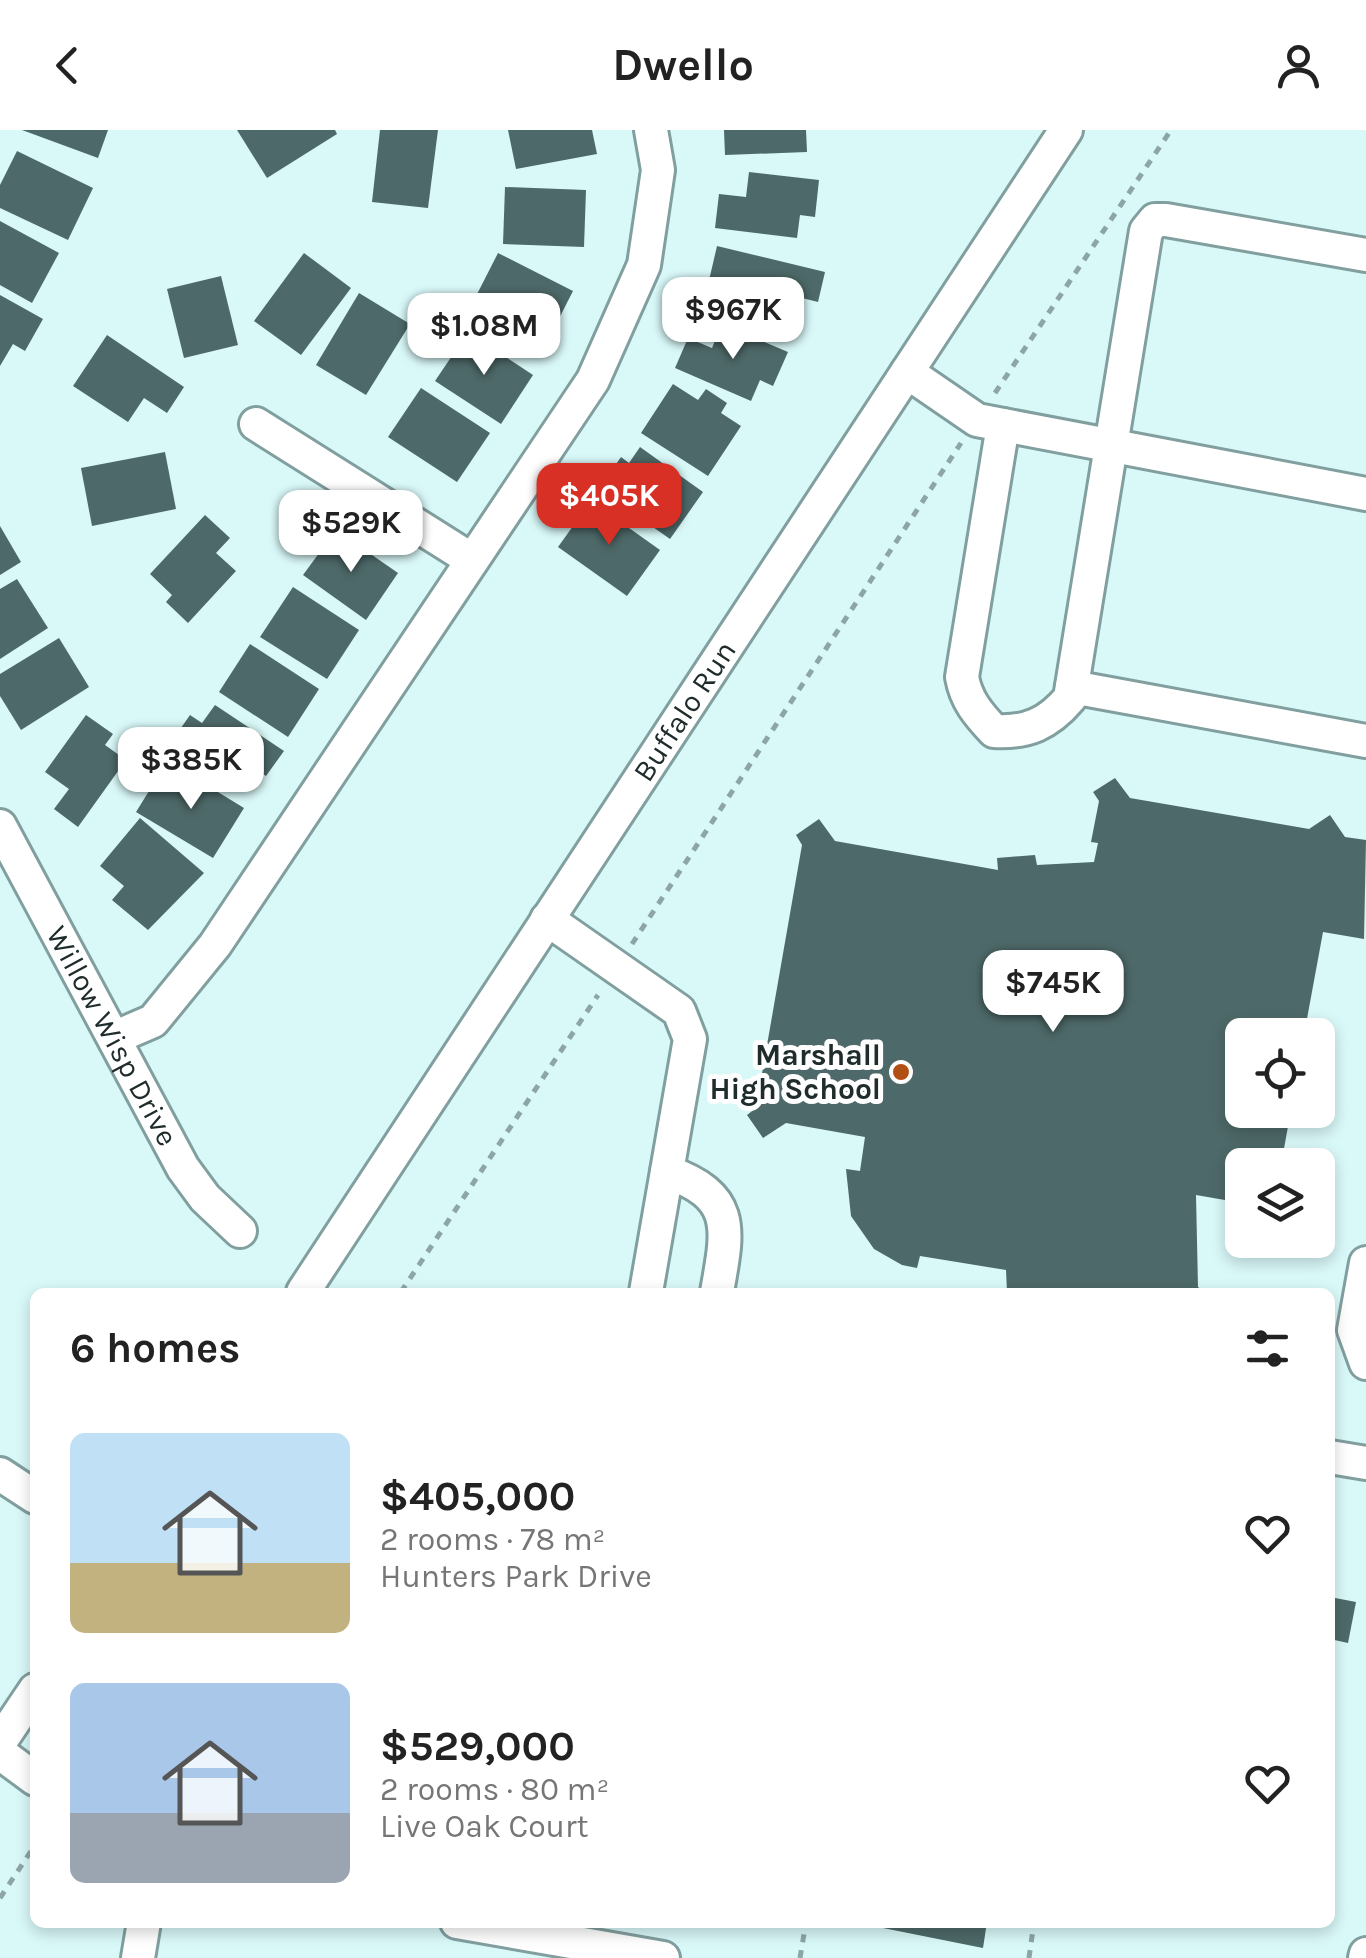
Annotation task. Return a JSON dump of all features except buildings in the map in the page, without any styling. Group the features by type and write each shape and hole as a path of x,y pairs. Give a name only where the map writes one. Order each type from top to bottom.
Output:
{"street":[{"path":"116,1037 152,1021 214,944 594,380 644,266 658,170 651,130"},
{"name":"Buffalo Run","path":"305,1288 1066,130"},
{"path":"990,422 962,677 964,693 994,731 1013,732 1039,726 1056,715 1070,698 1146,231 1155,220 1366,255"},
{"path":"907,372 990,422 1366,494"},
{"path":"256,424 472,560"},
{"path":"1072,686 1366,741"},
{"name":"Willow Wisp Drive","path":"0,826 183,1168 204,1198 240,1232"},
{"path":"548,919 679,1011 688,1024 690,1039 647,1288"},
{"path":"667,1172 697,1182 722,1211 728,1233 718,1288"},
{"path":"1366,1263 1354,1330 1366,1362"},
{"path":"1335,1458 1366,1463"},
{"path":"0,1474 30,1495"},
{"path":"0,1742 30,1697"},
{"path":"0,1753 30,1775"},
{"path":"138,1958 143,1928"},
{"path":"484,1928 662,1958"}],"path":[{"path":"404,1288 618,966 990,422 1170,130"},
{"path":"0,1898 30,1853"},
{"path":"800,1958 805,1928"},
{"path":"1029,1958 1033,1928"}],"place":[{"name":"Marshall High School","path":"901,1072"}]}
